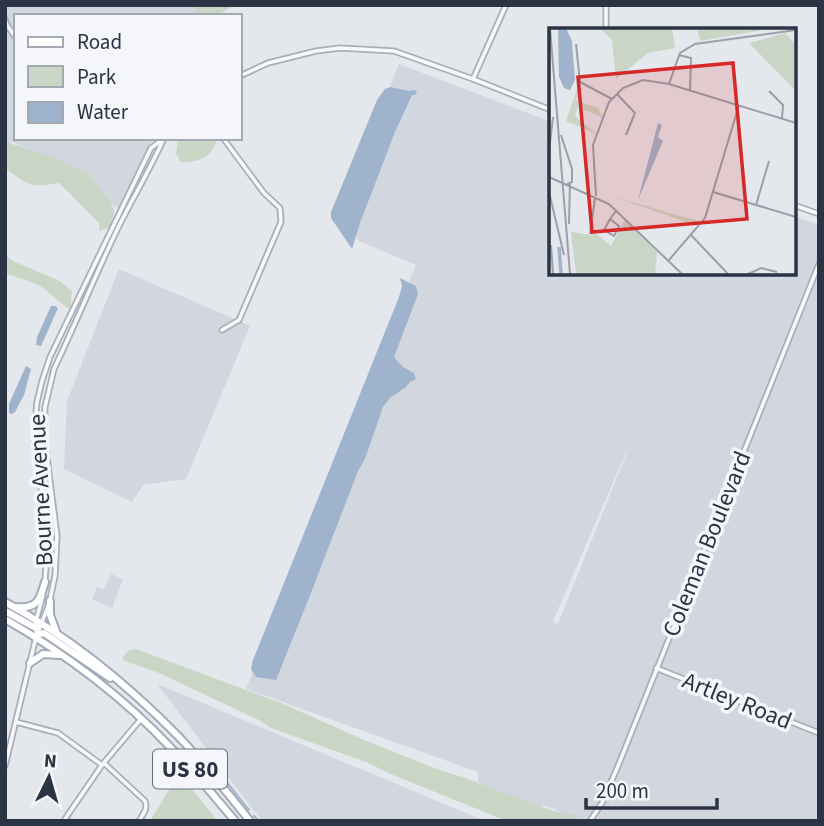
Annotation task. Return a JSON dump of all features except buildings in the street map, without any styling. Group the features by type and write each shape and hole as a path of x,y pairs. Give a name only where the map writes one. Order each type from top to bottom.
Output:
{"main road":[{"path":"7,606 20,608 36,604 45,582"},
{"path":"50,601 50,615 59,636"},
{"name":"US 80","path":"7,606 59,636 128,689 179,737 250,821"},
{"name":"US 80","path":"5,619 63,655 103,685 171,747 235,821"},
{"path":"36,638 44,633 128,689"},
{"path":"30,663 43,654 63,655"}],"street":[{"path":"473,79 506,5"},
{"path":"606,5 606,28"},
{"path":"5,19 14,35"},
{"path":"242,75 268,63 316,51 340,48 394,51 549,109"},
{"name":"Bourne Avenue","path":"38,624 45,582 48,536 35,444 36,413 42,381 47,365 151,148 161,140"},
{"name":"Bourne Avenue","path":"38,624 50,601 56,567 57,536 44,434 46,407 54,369 117,230 163,140"},
{"path":"222,330 239,320 281,222 280,208 264,192 225,140"},
{"path":"796,206 819,214"},
{"name":"Coleman Boulevard","path":"590,821 603,802 819,264"},
{"path":"5,766 38,624"},
{"name":"Artley Road","path":"656,668 819,733"},
{"path":"66,820 103,764 141,719"},
{"path":"16,722 58,733 103,764 145,801 146,810 138,821"}],"shaded area":[{"path":"5,5 196,5 196,14 14,14 14,140 152,140 120,209 95,196 90,176 5,139"},
{"path":"399,64 549,121 549,275 796,275 796,217 819,225 819,821 582,821 544,805 540,808 484,788 478,781 478,772 246,689 416,265 359,241 340,207","holes":["628,450 558,624 553,621"]},
{"path":"119,269 250,326 186,479 143,485 132,502 64,469 67,401"},
{"path":"111,574 123,579 112,608 92,599 97,587 104,589"},
{"path":"157,684 485,821 262,821"}],"green space":[{"path":"196,5 234,5 220,14 196,14"},
{"path":"5,140 87,172 110,201 114,211 111,227 99,231 99,223 59,183 30,184 5,168"},
{"path":"178,140 216,142 211,152 192,162 181,162 176,154"},
{"path":"5,255 60,281 72,291 70,309 39,286 5,273"},
{"path":"136,649 281,703 434,768 553,811 572,814 578,817 579,821 507,821 366,762 271,728 159,673 122,658 129,650"},
{"path":"179,774 218,821 150,821"}],"water":[{"path":"390,87 417,91 412,95 395,132 352,249 331,218 331,212 377,100 385,89"},
{"path":"400,278 416,286 418,294 394,357 403,367 414,373 416,379 390,398 383,407 365,459 276,680 256,677 251,669 253,660 399,297 402,286"},
{"path":"51,306 58,308 41,346 36,345 37,337"},
{"path":"26,366 31,369 24,395 12,414 9,413 9,404"}],"waterway":[{"path":"214,766 249,810"},
{"path":"254,816 259,821"}]}
